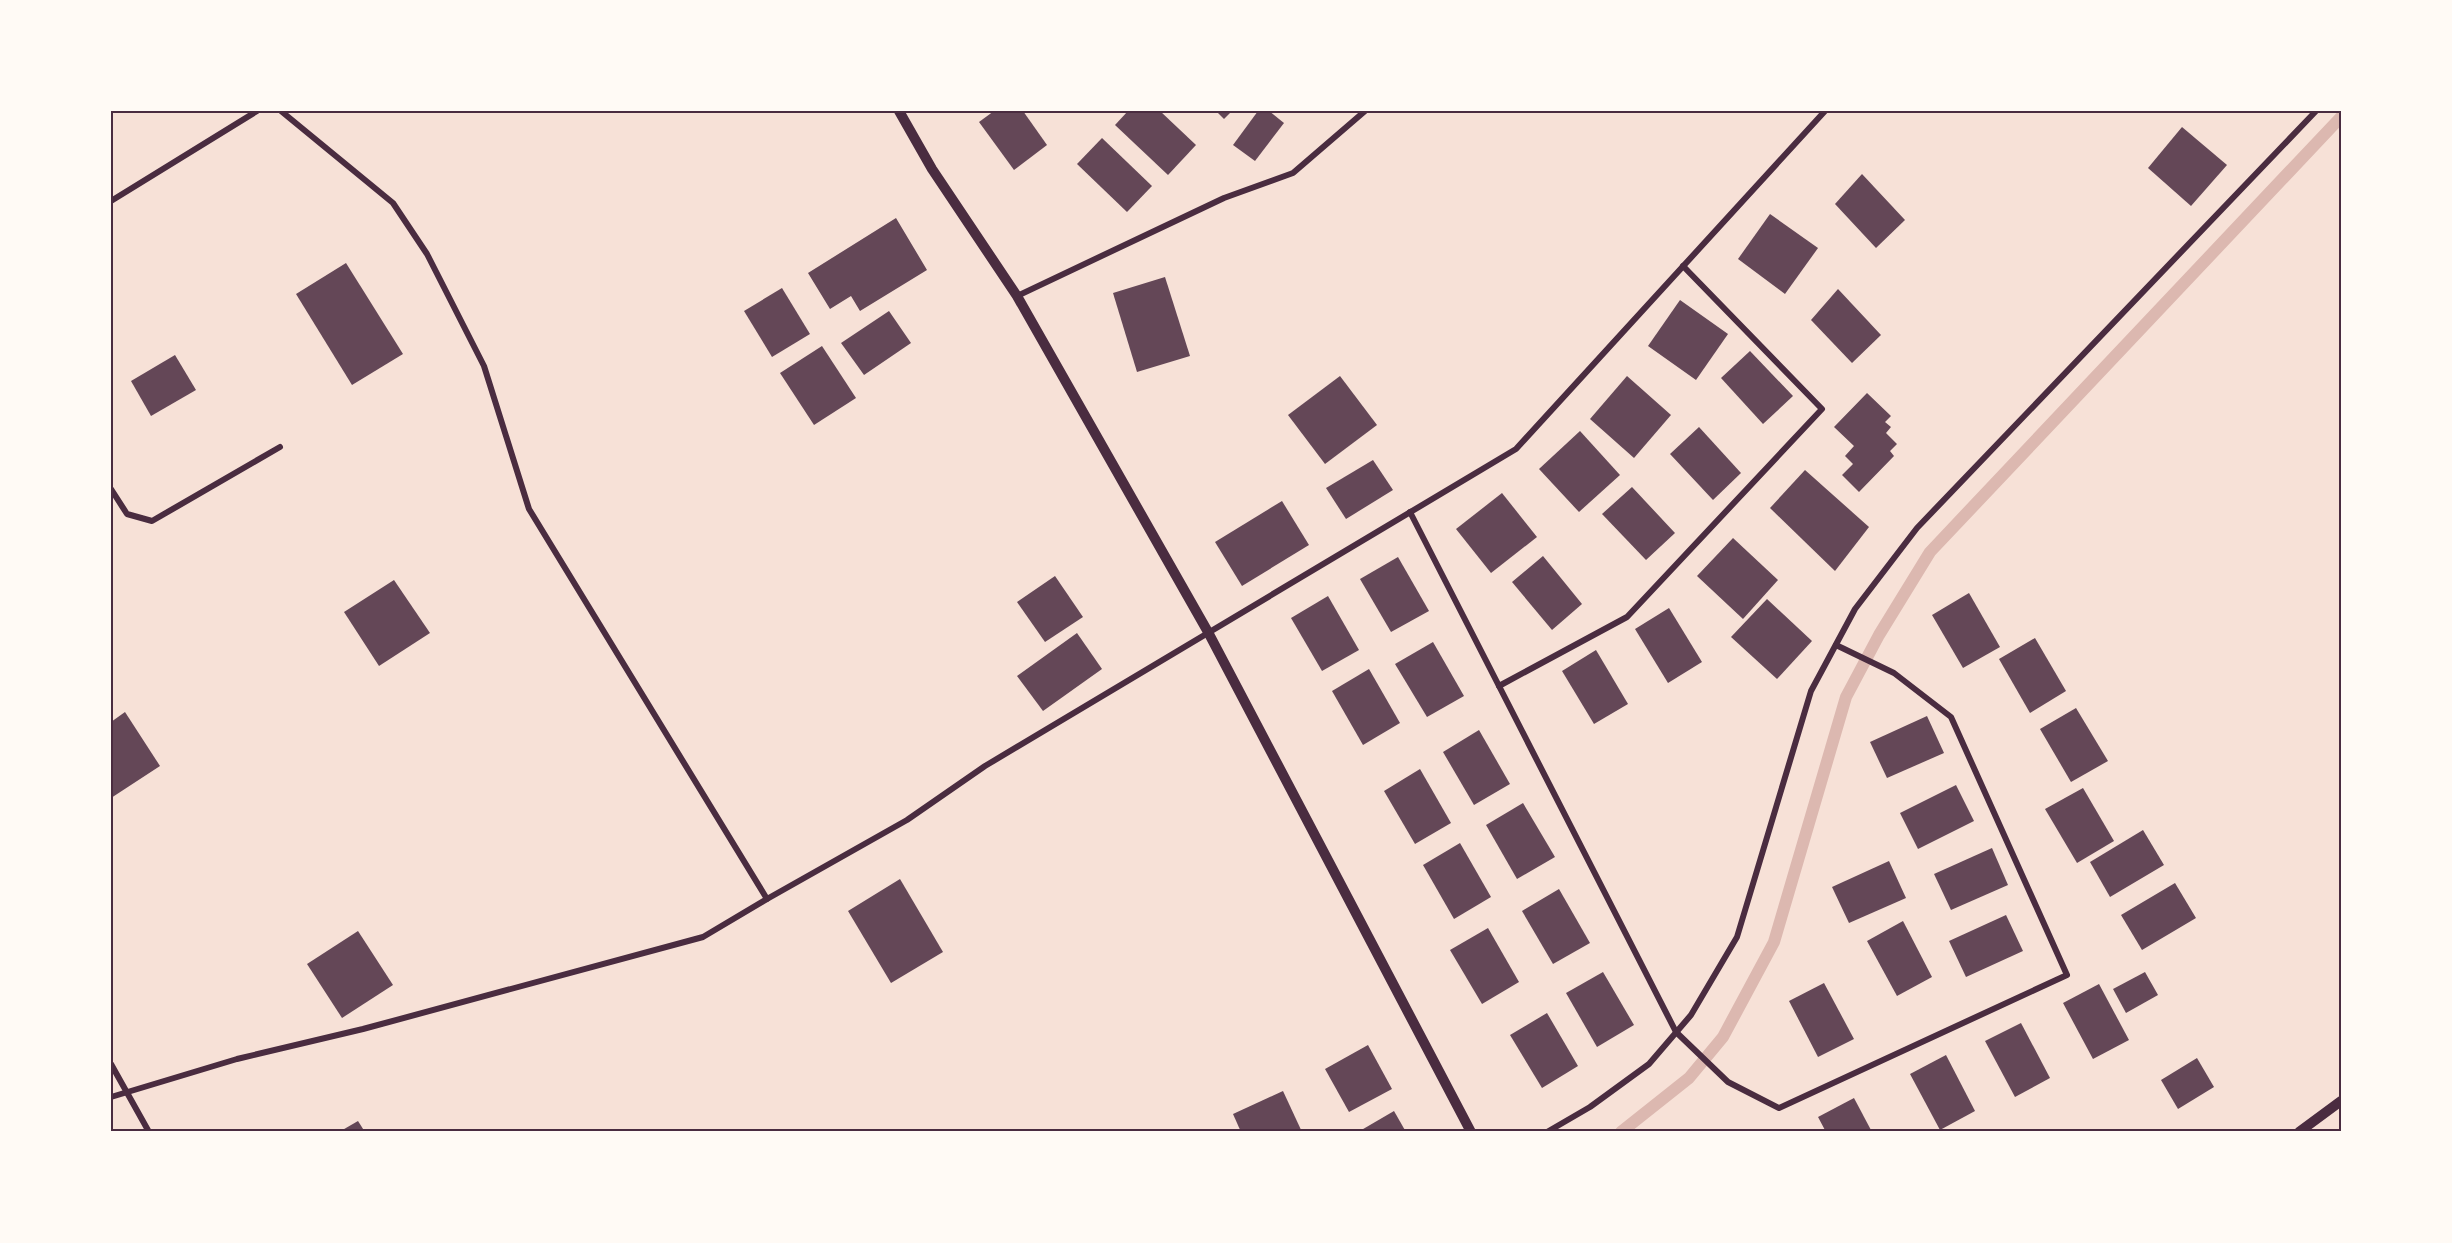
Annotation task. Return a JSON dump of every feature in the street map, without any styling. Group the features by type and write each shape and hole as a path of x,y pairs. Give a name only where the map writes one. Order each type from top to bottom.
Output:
{"street":[{"path":"111,201 257,111"},
{"path":"281,111 393,203 427,254 484,366 529,509 767,898"},
{"path":"899,111 932,169 1017,296 1208,632 1471,1132"},
{"path":"1017,296 1224,198 1293,173 1365,111"},
{"path":"111,1097 237,1059 363,1029 703,937 767,898 908,820 986,766 1516,449 1825,111"},
{"path":"1546,1132 1590,1107 1649,1064 1691,1015 1737,937 1811,691 1855,609 1917,528 2316,111"},
{"path":"1499,686 1627,617 1822,409 1683,266"},
{"path":"111,489 127,514 152,521 280,447"},
{"path":"1410,512 1676,1032 1728,1082 1779,1108 2067,975 1951,717 1894,673 1836,645"},
{"path":"111,1064 150,1132"},
{"path":"2299,1132 2341,1101"}],"building":[{"path":"994,111 1023,111 1047,145 1014,170 979,122"},
{"path":"1128,111 1160,111 1196,145 1168,175 1115,125"},
{"path":"1216,111 1232,111 1224,119"},
{"path":"1258,111 1269,111 1284,123 1255,161 1233,145"},
{"path":"2182,127 2227,165 2191,206 2148,168"},
{"path":"1102,138 1152,186 1127,212 1077,164"},
{"path":"1862,174 1905,220 1876,248 1835,204"},
{"path":"1770,214 1818,248 1785,294 1738,259"},
{"path":"896,218 927,270 860,311 851,296 830,309 808,273"},
{"path":"346,263 403,354 352,385 296,294"},
{"path":"1165,277 1190,356 1137,372 1113,293"},
{"path":"782,288 810,334 772,357 744,311"},
{"path":"1838,289 1881,335 1852,363 1811,320"},
{"path":"1680,300 1728,334 1696,380 1648,346"},
{"path":"889,311 911,343 864,375 841,343"},
{"path":"822,346 856,398 814,425 780,373"},
{"path":"1750,351 1793,396 1763,424 1721,378"},
{"path":"175,355 196,390 151,416 131,381"},
{"path":"1340,376 1377,425 1325,464 1288,415"},
{"path":"1627,376 1671,415 1634,458 1590,419"},
{"path":"1867,393 1891,416 1885,422 1891,427 1886,433 1897,444 1890,451 1894,456 1859,492 1842,475 1853,464 1845,456 1854,446 1834,427"},
{"path":"1699,427 1741,473 1713,500 1670,454"},
{"path":"1580,431 1620,475 1579,512 1539,469"},
{"path":"1373,460 1393,490 1346,519 1326,488"},
{"path":"1805,470 1869,527 1835,571 1770,508"},
{"path":"1632,487 1675,533 1646,560 1602,514"},
{"path":"1502,493 1537,537 1491,573 1456,529"},
{"path":"1282,501 1309,545 1242,586 1215,542"},
{"path":"1733,538 1778,580 1743,619 1697,576"},
{"path":"1543,556 1582,604 1552,630 1512,582"},
{"path":"1398,557 1429,611 1391,632 1360,579"},
{"path":"1055,576 1083,617 1045,642 1017,602"},
{"path":"394,580 430,633 379,666 344,612"},
{"path":"1969,593 2000,647 1963,668 1932,615"},
{"path":"1328,596 1359,650 1322,671 1291,618"},
{"path":"1767,599 1812,641 1777,679 1731,637"},
{"path":"1669,608 1702,662 1668,683 1635,629"},
{"path":"1077,633 1102,669 1043,711 1017,676"},
{"path":"2035,638 2066,691 2030,713 1999,659"},
{"path":"1433,642 1464,696 1427,717 1395,664"},
{"path":"1596,650 1628,704 1594,724 1562,671"},
{"path":"1369,669 1400,723 1363,745 1332,691"},
{"path":"2076,708 2108,761 2071,782 2040,729"},
{"path":"125,712 160,766 111,798 111,722"},
{"path":"1927,716 1944,753 1887,778 1870,742"},
{"path":"1479,730 1510,784 1474,805 1443,752"},
{"path":"1420,769 1451,823 1415,844 1384,791"},
{"path":"1956,785 1974,821 1918,849 1900,813"},
{"path":"2083,788 2114,841 2077,863 2045,809"},
{"path":"1523,803 1555,857 1517,879 1486,825"},
{"path":"2143,830 2164,865 2110,897 2090,862"},
{"path":"1460,843 1491,897 1454,919 1423,865"},
{"path":"1992,848 2008,885 1951,910 1934,874"},
{"path":"1889,861 1906,898 1849,923 1832,887"},
{"path":"900,879 943,952 891,983 848,911"},
{"path":"2175,883 2196,918 2142,950 2121,915"},
{"path":"1559,889 1590,943 1553,964 1522,911"},
{"path":"2006,915 2023,951 1966,977 1949,941"},
{"path":"1903,921 1932,977 1897,996 1867,941"},
{"path":"1488,928 1519,982 1482,1004 1450,950"},
{"path":"358,931 393,985 342,1018 307,964"},
{"path":"1603,972 1634,1025 1597,1047 1566,993"},
{"path":"2145,972 2158,995 2126,1013 2113,989"},
{"path":"1824,983 1854,1039 1818,1057 1789,1001"},
{"path":"2099,984 2129,1040 2093,1059 2063,1003"},
{"path":"1547,1013 1578,1066 1542,1088 1510,1035"},
{"path":"2021,1023 2050,1078 2015,1097 1985,1041"},
{"path":"1368,1045 1392,1089 1349,1112 1325,1069"},
{"path":"1946,1055 1975,1111 1940,1130 1910,1074"},
{"path":"2197,1058 2214,1087 2178,1109 2161,1080"},
{"path":"1283,1091 1302,1132 1241,1132 1233,1114"},
{"path":"1854,1098 1872,1132 1826,1132 1818,1117"},
{"path":"1394,1111 1406,1132 1358,1132"},
{"path":"358,1121 365,1132 339,1132"}],"waterway":[{"path":"1621,1132 1689,1078 1723,1037 1774,942 1846,697 1879,635 1930,552 2341,117"}]}
